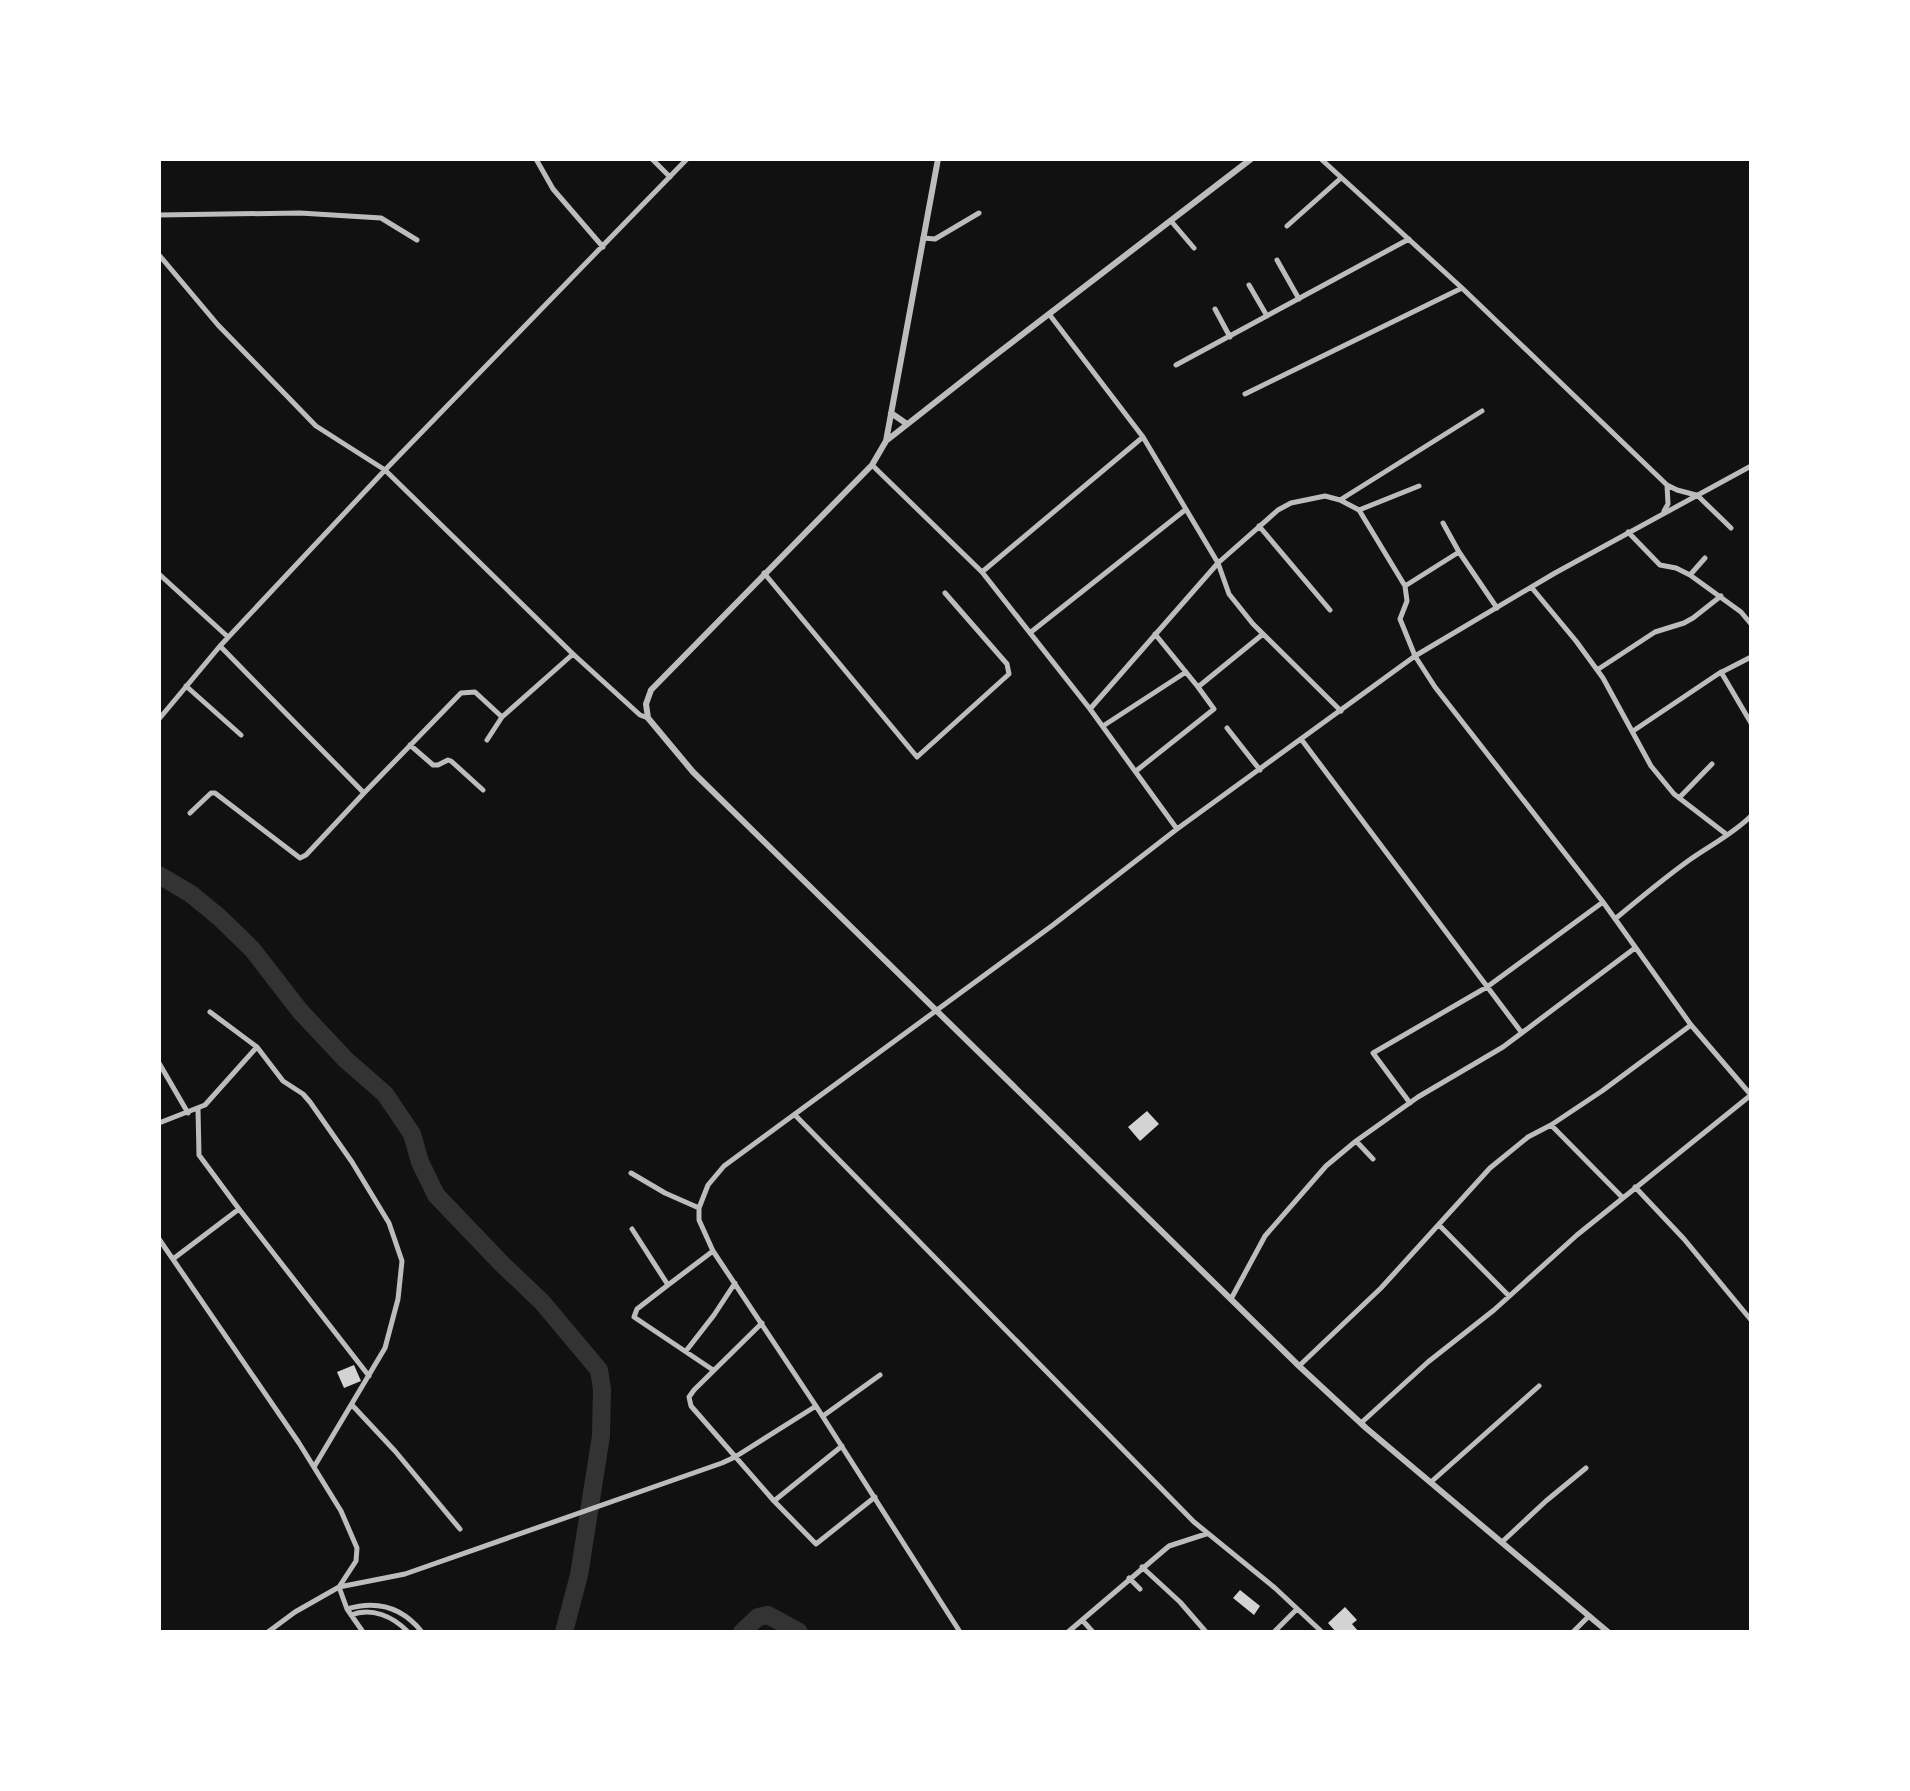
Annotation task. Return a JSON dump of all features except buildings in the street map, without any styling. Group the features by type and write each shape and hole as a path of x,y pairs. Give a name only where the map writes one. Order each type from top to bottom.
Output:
{"street":[{"path":"536,159 553,189 603,247"},
{"path":"652,159 670,177"},
{"path":"159,719 220,646 384,470 687,159"},
{"path":"648,718 646,704 651,690 872,465 886,441 938,159"},
{"path":"886,441 1251,159"},
{"path":"1321,159 1462,288 1667,485 1696,495 1731,528"},
{"path":"1286,226 1341,178"},
{"path":"159,215 300,213 381,218 417,240"},
{"path":"923,238 936,239 979,213"},
{"path":"1171,221 1194,248"},
{"path":"1176,365 1409,239"},
{"path":"159,255 218,325 316,426 384,470 572,654 640,715 648,718 693,772 1299,1366 1430,1482 1608,1632"},
{"path":"1277,260 1299,299"},
{"path":"1249,285 1267,316"},
{"path":"1245,394 1462,288"},
{"path":"1215,309 1230,337"},
{"path":"1049,314 1143,437 1218,563 1229,594 1263,634 1341,710"},
{"path":"1340,500 1482,411"},
{"path":"891,413 907,424"},
{"path":"982,572 1143,437"},
{"path":"872,465 982,572 1103,726 1177,829"},
{"path":"960,1632 823,1416 713,1251 699,1220 699,1208 708,1185 724,1166 936,1011 1177,829 1415,656 1628,532 1751,466"},
{"path":"1661,514 1668,503 1667,485"},
{"path":"1359,510 1419,486"},
{"path":"1090,709 1218,563 1278,510 1291,503 1325,496 1359,510 1405,586 1407,601 1400,619 1415,656 1435,687 1603,902 1691,1025 1751,1095 1577,1235 1509,1296 1428,1362 1362,1423"},
{"path":"1031,632 1185,510"},
{"path":"1443,523 1497,608"},
{"path":"1259,527 1330,610"},
{"path":"1628,532 1660,565 1676,568 1690,575 1741,612 1751,624"},
{"path":"1405,586 1459,552"},
{"path":"1690,575 1706,558"},
{"path":"764,573 918,757 1009,674 1007,664 945,593"},
{"path":"159,574 228,638"},
{"path":"1532,588 1597,670 1651,766 1679,798 1726,834"},
{"path":"1597,670 1655,632 1693,618 1721,596"},
{"path":"1136,771 1214,709 1155,634"},
{"path":"1198,687 1263,634"},
{"path":"220,646 364,793"},
{"path":"487,740 502,717 572,654"},
{"path":"1633,731 1721,672 1751,657"},
{"path":"1103,726 1186,672"},
{"path":"1721,672 1751,723"},
{"path":"186,685 241,735"},
{"path":"190,813 211,793 215,793 300,858 306,855 464,692 475,692 502,717"},
{"path":"1227,729 1259,770"},
{"path":"1301,739 1522,1033"},
{"path":"410,745 433,765 451,761 483,790"},
{"path":"1679,798 1712,764"},
{"path":"1615,919 1687,862 1726,834 1739,829 1751,817"},
{"path":"1410,1103 1373,1053 1487,987 1603,902"},
{"path":"1231,1299 1265,1236 1326,1166 1410,1103 1487,1058 1635,948"},
{"path":"210,1012 255,1050 283,1081 303,1094 352,1162 389,1223 402,1261 398,1298 385,1348 314,1467"},
{"path":"1299,1366 1381,1288 1490,1168 1528,1137 1551,1125 1691,1025"},
{"path":"159,1123 198,1109 213,1097 255,1050"},
{"path":"159,1063 188,1113"},
{"path":"198,1109 198,1150 201,1159 369,1376"},
{"path":"795,1115 1206,1534 1322,1632"},
{"path":"1551,1125 1623,1198"},
{"path":"1356,1141 1373,1159"},
{"path":"631,1172 665,1193 699,1208"},
{"path":"1636,1187 1684,1239 1751,1320"},
{"path":"173,1259 239,1209"},
{"path":"1439,1225 1509,1296"},
{"path":"632,1229 668,1285"},
{"path":"159,1239 341,1511 357,1548 356,1561 339,1587"},
{"path":"713,1251 637,1309 633,1315 713,1370"},
{"path":"686,1351 736,1283"},
{"path":"762,1323 713,1370 689,1396 689,1401 774,1502 816,1544 874,1497"},
{"path":"823,1416 880,1375"},
{"path":"1430,1482 1539,1386"},
{"path":"352,1405 396,1451 460,1529"},
{"path":"268,1632 295,1612 339,1587 405,1574 735,1457 816,1406"},
{"path":"774,1502 842,1446"},
{"path":"1502,1542 1586,1468"},
{"path":"1068,1632 1169,1546 1206,1534"},
{"path":"1142,1567 1180,1602 1206,1632"},
{"path":"1129,1578 1140,1590"},
{"path":"339,1587 347,1609 363,1632"},
{"path":"347,1609 363,1604 386,1607 405,1615 422,1632"},
{"path":"1274,1632 1297,1609"},
{"path":"351,1615 371,1612 397,1622 408,1632"},
{"path":"1573,1632 1589,1615"},
{"path":"1082,1620 1093,1632"}],"waterway":[{"path":"159,875 191,894 219,917 252,949 300,1011 346,1060 385,1094 412,1134 420,1162 436,1195 542,1302 599,1370 602,1389 601,1436 579,1575 564,1632"},
{"path":"742,1632 758,1617 768,1615 799,1632"}]}
